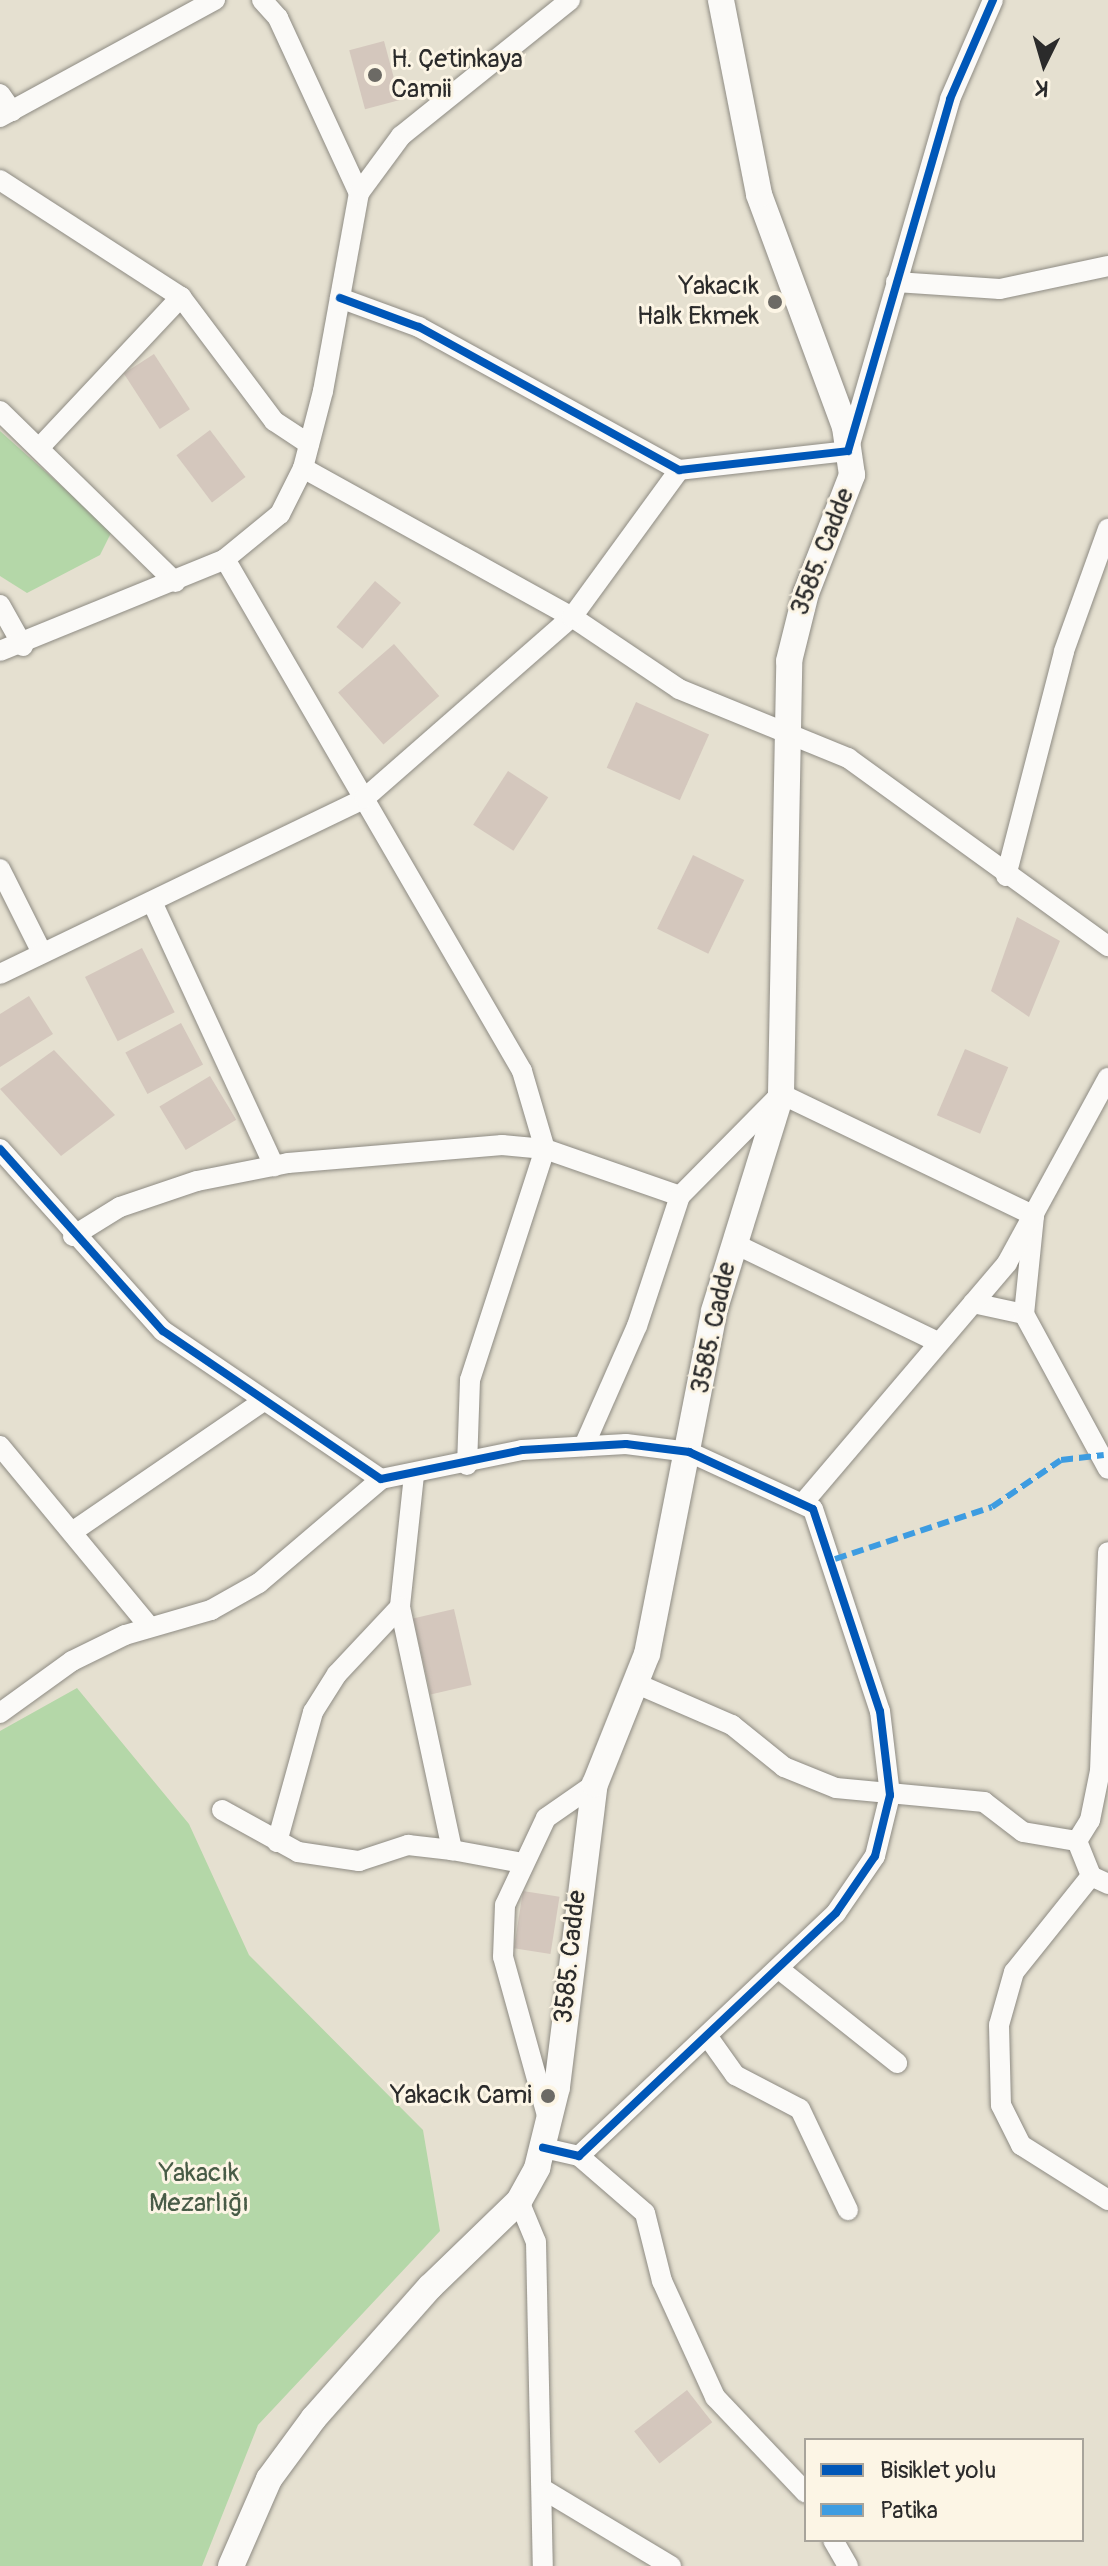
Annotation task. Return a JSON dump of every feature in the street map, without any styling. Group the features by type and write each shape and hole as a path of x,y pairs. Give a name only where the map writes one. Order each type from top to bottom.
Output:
{"main road":[{"name":"3585. Cadde","path":"231,2566 269,2479 314,2418 399,2320 519,2201 546,2136 595,1784 635,1683 663,1593 733,1243 781,1094 784,737 795,626 847,501 848,451 767,225 721,0"}],"street":[{"path":"0,94 6,114 215,0"},
{"path":"262,0 278,18 359,193"},
{"path":"0,651 23,646 225,559 280,514 303,468 309,444 359,193 401,136 570,0"},
{"path":"340,298 419,327 679,470 848,451 950,99 993,0"},
{"path":"0,180 181,297 274,421 309,444"},
{"path":"896,282 1000,289 1108,266"},
{"path":"40,447 181,297"},
{"path":"0,411 175,582"},
{"path":"303,468 572,617 679,689 784,737 848,758 1006,876 1108,946"},
{"path":"0,974 153,904 365,798 572,617 679,470"},
{"path":"1006,876 1064,651 1108,529"},
{"path":"225,559 522,1071 545,1149 470,1380 467,1465"},
{"path":"0,605 23,646"},
{"path":"0,869 42,953"},
{"path":"153,904 274,1166"},
{"path":"803,1503 973,1303 1034,1216 1086,1106 1108,1078"},
{"path":"584,1446 637,1326 680,1196 781,1094 1034,1216"},
{"path":"73,1236 120,1207 274,1166 502,1145 545,1149 680,1196"},
{"path":"0,1149 73,1236 163,1331 381,1479"},
{"path":"1034,1216 1024,1314 1107,1458"},
{"path":"733,1243 938,1342"},
{"path":"973,1303 1024,1314"},
{"path":"72,1532 263,1401"},
{"path":"0,1446 150,1627"},
{"path":"0,1713 72,1661 150,1627 211,1610 259,1583 381,1479 467,1465 522,1450 584,1446 689,1452 813,1509 835,1559 880,1711 890,1795 875,1856 836,1913 579,2156"},
{"path":"414,1475 400,1607 452,1850"},
{"path":"1077,1841 1090,1820 1100,1771 1108,1552"},
{"path":"277,1842 313,1712 337,1674 400,1607"},
{"path":"635,1683 732,1725 784,1767 836,1788 984,1802 1023,1832 1077,1841"},
{"path":"595,1784 546,1818 522,1863 505,1905 503,1957 546,2136 579,2156 645,2213 662,2281 715,2397 804,2491"},
{"path":"222,1810 277,1842 359,1861 408,1845 522,1863"},
{"path":"1077,1841 1100,1880 1014,1972 999,2025 1001,2105 1021,2145 1108,2200"},
{"path":"779,1969 897,2063"},
{"path":"708,2037 735,2075 800,2109 848,2210"},
{"path":"519,2201 536,2242 546,2491 543,2566"},
{"path":"546,2491 671,2566"},
{"path":"834,2542 848,2566"}],"green space":[{"path":"0,431 112,531 100,555 27,593 0,576"},
{"name":"Yakacık Mezarlığı","path":"77,1688 189,1824 249,1955 423,2130 440,2231 258,2425 202,2566 0,2566 0,1731"}],"building":[{"name":"H. Çetinkaya Camii","path":"384,41 400,100 365,109 349,50"},
{"path":"154,354 190,409 160,429 124,374"},
{"path":"210,430 246,477 212,502 176,455"},
{"path":"375,581 401,603 362,649 336,627"},
{"path":"394,644 439,696 383,745 338,693"},
{"path":"636,702 709,735 680,800 607,768"},
{"path":"508,771 548,797 513,851 473,825"},
{"path":"693,855 744,880 708,954 657,929"},
{"path":"1017,917 1060,941 1029,1017 991,991"},
{"path":"142,948 175,1012 118,1041 85,977"},
{"path":"29,996 53,1034 0,1067 0,1014"},
{"path":"181,1023 203,1064 147,1094 125,1053"},
{"path":"965,1049 1008,1067 980,1134 937,1115"},
{"path":"54,1050 115,1115 61,1156 0,1089"},
{"path":"210,1076 236,1120 186,1150 159,1106"},
{"path":"454,1609 472,1685 431,1694 413,1618"},
{"path":"523,1891 560,1897 550,1954 514,1948"},
{"path":"687,2390 712,2422 659,2464 634,2431"}],"marked path":[{"path":"835,1559 992,1507 1061,1460 1104,1455"}],"cycle path":[{"path":"340,298 419,327 679,470 848,451 950,99 993,0"},
{"path":"0,1149 163,1331 381,1479 522,1450 626,1444 689,1452 813,1509 880,1711 890,1795 875,1856 836,1913 579,2156 543,2148"}],"place":[{"name":"H. Çetinkaya Camii","path":"375,75"},
{"name":"Yakacık Halk Ekmek","path":"775,302"},
{"name":"Yakacık Cami","path":"548,2096"}]}
